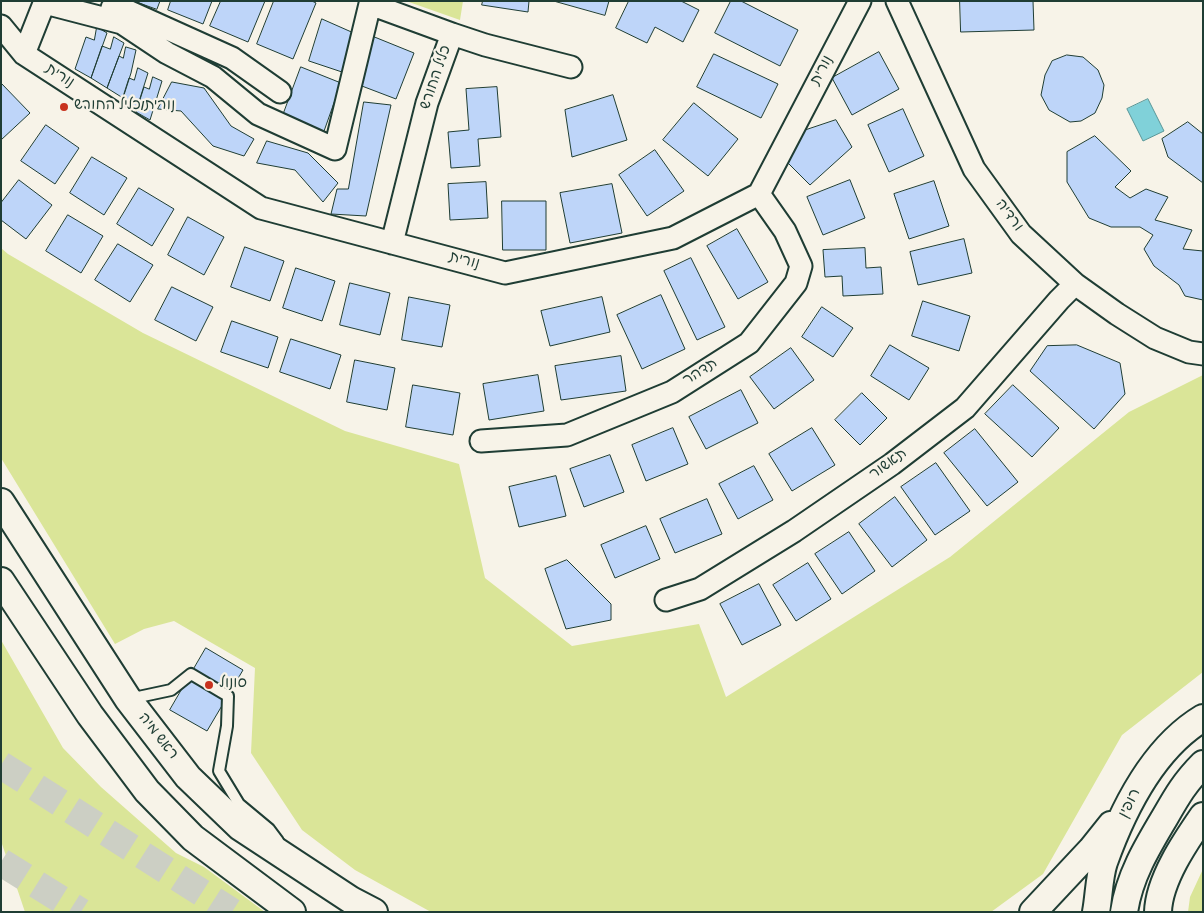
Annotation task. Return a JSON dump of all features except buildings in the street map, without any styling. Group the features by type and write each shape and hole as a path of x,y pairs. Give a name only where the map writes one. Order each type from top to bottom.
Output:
{"street":[{"path":"88,1 130,12 232,58 280,92"},
{"name":"נורית","path":"1,26 24,54 261,208 505,273 672,238 759,194 860,1"},
{"name":"ורדיה","path":"898,1 974,169 1020,234 1075,284 1117,314 1155,338 1189,352 1203,354"},
{"path":"24,54 45,2 122,23 167,53 213,77 258,114 335,149 370,4 452,34"},
{"name":"כליל החורש","path":"392,243 427,103 452,34 485,45 571,67"},
{"name":"תדהר","path":"481,440 567,435 672,392 748,343 796,284 801,266 785,231 759,194"},
{"name":"תאשור","path":"666,600 700,589 794,531 892,464 958,414 1075,284"},
{"name":"ראש מיה","path":"1,502 128,699 188,777 240,827 351,900 374,912"},
{"path":"1,581 90,715 147,791 193,838 292,912"},
{"name":"רופין","path":"1096,912 1104,864 1131,798 1161,753 1189,727 1203,718"},
{"path":"1124,912 1135,871 1150,841 1187,780 1203,764"},
{"path":"1033,912 1091,850 1131,798"},
{"path":"1158,912 1158,903 1167,877 1203,816"}],"lane":[{"path":"128,699 171,690 191,674 228,696 227,726 219,771 239,804 269,829 295,864"}],"green space":[{"path":"406,1 463,1 460,20"},
{"path":"1,248 8,254 143,333 345,431 459,464 485,578 572,646 699,624 726,697 950,557 1129,412 1203,375 1203,672 1122,735 1043,874 991,912 431,912 355,870 302,830 251,753 255,668 174,621 144,629 115,644 1,458"},
{"path":"1,640 63,748 101,787 176,853 204,867 265,912 25,912 1,841"},
{"path":"1203,869 1203,912 1188,912 1190,897"}],"water":[{"path":"1148,99 1164,131 1143,141 1127,109"}],"tunnel":[{"path":"1,765 232,912"},
{"path":"1,862 81,912"}],"place":[{"name":"נורית/כליל החורש","path":"64,107"},
{"name":"סונול","path":"209,685"}]}
